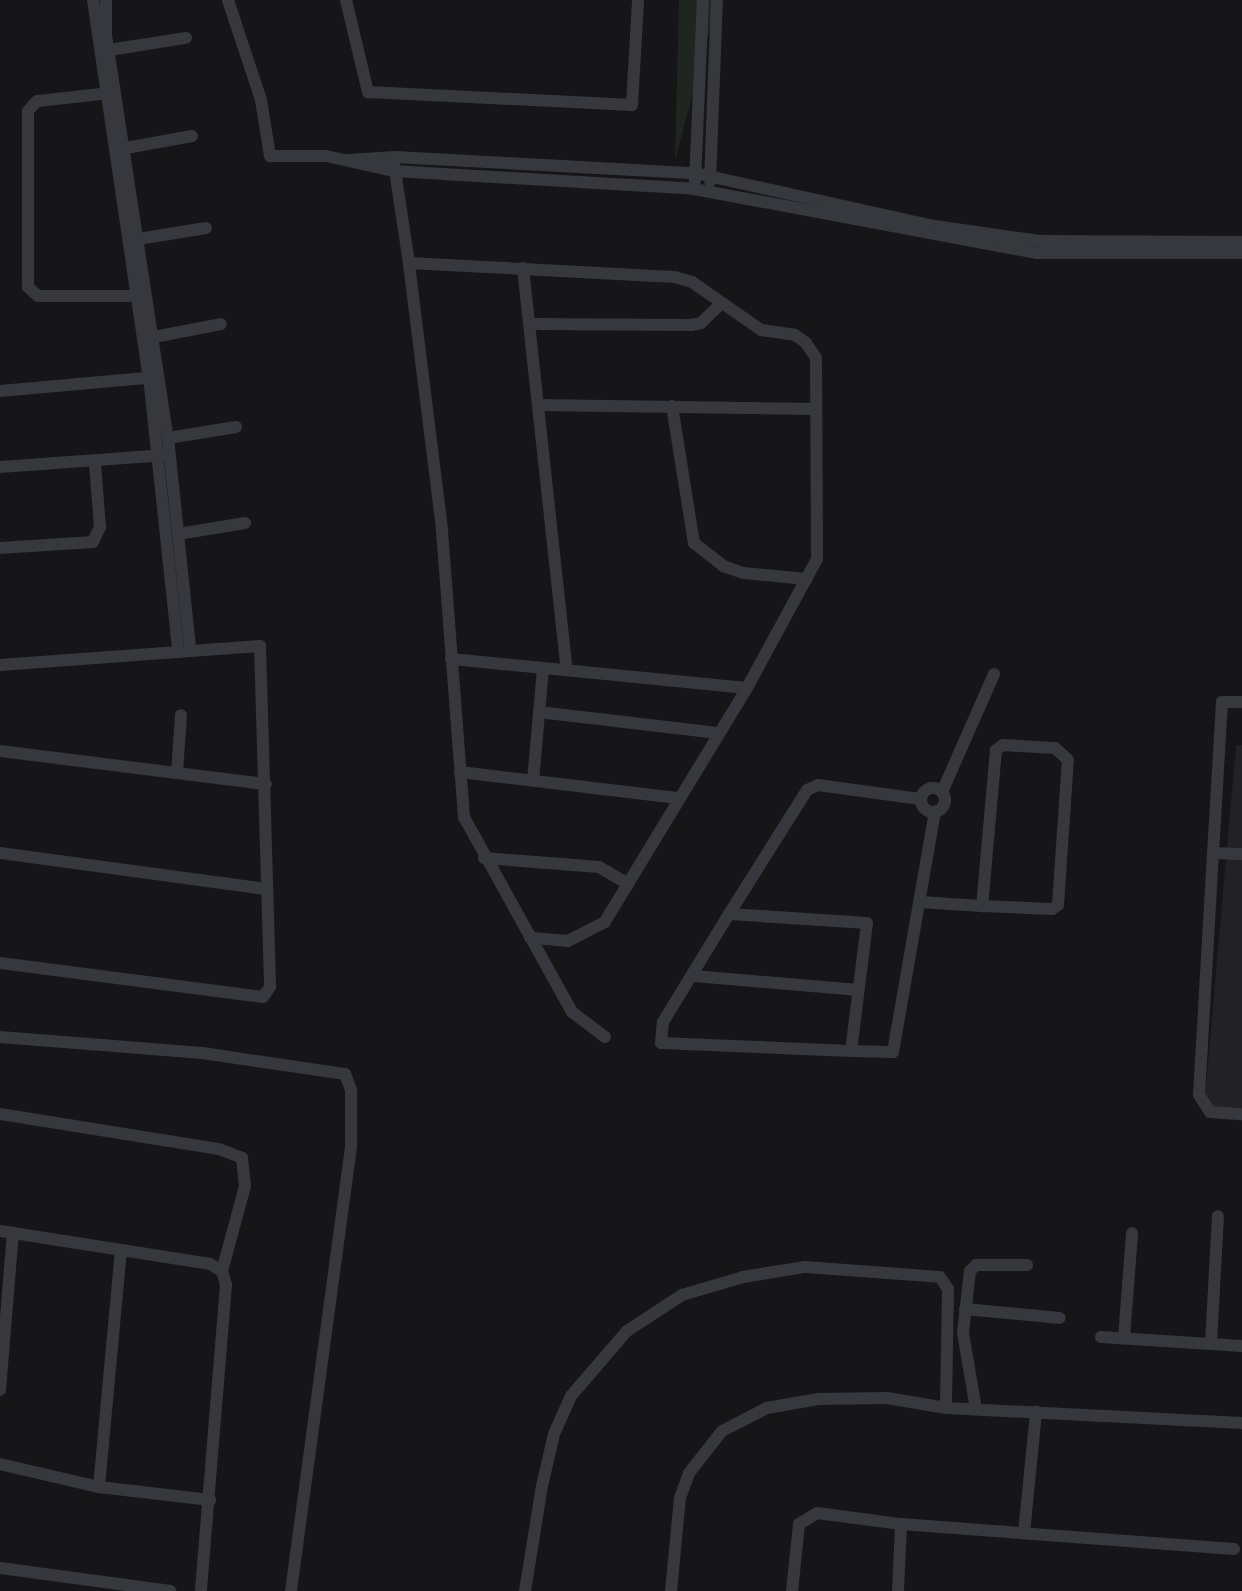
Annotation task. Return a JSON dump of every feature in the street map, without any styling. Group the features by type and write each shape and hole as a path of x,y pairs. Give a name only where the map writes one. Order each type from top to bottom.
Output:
{"street":[{"path":"93,0 135,240 178,534 184,649"},
{"path":"106,0 110,93 126,148 135,240"},
{"path":"228,0 261,100 270,156 345,160 395,157 695,173 935,226 1039,241 1242,242"},
{"path":"346,0 368,92 632,105 638,0"},
{"path":"694,189 703,0"},
{"path":"710,192 717,0"},
{"path":"109,50 186,38"},
{"path":"110,93 37,101 28,111 28,287 38,296 143,296"},
{"path":"126,148 192,136"},
{"path":"395,157 394,171 409,263 442,529 464,817 572,1012 605,1037"},
{"path":"345,160 394,171 694,189 1037,253 1242,253"},
{"path":"135,240 206,228"},
{"path":"409,263 675,277 692,282 761,330 795,335 806,343 816,358 817,559 747,688 605,922 588,934 568,941 530,938"},
{"path":"523,268 567,670"},
{"path":"143,296 154,337 154,377 168,438 165,455 184,649"},
{"path":"530,324 691,325 701,323 721,304"},
{"path":"154,337 221,324"},
{"path":"0,391 154,377"},
{"path":"538,405 816,409"},
{"path":"672,406 694,543 723,566 743,573 807,579"},
{"path":"168,438 236,427"},
{"path":"0,467 95,463 165,455"},
{"path":"0,548 93,542 100,527 95,463"},
{"path":"178,534 245,523"},
{"path":"0,665 252,644 262,650 270,987 263,997 0,963"},
{"path":"451,659 747,688"},
{"path":"533,781 543,668"},
{"path":"920,799 818,785 807,790 663,1022 661,1043 893,1052 935,812 944,804 942,792 994,674"},
{"path":"1242,702 1222,702 1199,1095 1210,1112 1242,1114"},
{"path":"539,712 718,733"},
{"path":"177,773 181,715"},
{"path":"920,902 982,906 1052,909 1058,905 1068,760 1055,748 1003,745 996,750 982,906"},
{"path":"0,751 266,784"},
{"path":"460,772 679,798"},
{"path":"920,799 927,789 942,792"},
{"path":"920,799 923,808 935,812"},
{"path":"0,853 268,889"},
{"path":"1213,853 1242,854"},
{"path":"484,858 599,867 628,884"},
{"path":"729,914 867,923 851,1051"},
{"path":"694,976 858,990"},
{"path":"0,1037 202,1053 345,1074 351,1090 351,1147 291,1591"},
{"path":"0,1114 219,1149 242,1158 245,1186 222,1271 210,1500 201,1591"},
{"path":"1211,1344 1218,1216"},
{"path":"0,1390 6,1232 210,1264 222,1271"},
{"path":"1124,1338 1132,1233"},
{"path":"99,1487 121,1252"},
{"path":"976,1409 963,1333 972,1267 1027,1265"},
{"path":"525,1591 545,1473 571,1396 627,1331 682,1295 743,1277 805,1267 924,1272 940,1277 948,1289 946,1408"},
{"path":"965,1309 1060,1318"},
{"path":"1101,1337 1242,1346"},
{"path":"671,1591 684,1483 708,1445 735,1421 767,1408 818,1399 887,1398 946,1408 1242,1423"},
{"path":"1024,1533 1036,1412"},
{"path":"0,1464 99,1487 210,1500"},
{"path":"792,1591 796,1536 806,1515 1234,1549"},
{"path":"898,1591 901,1524"},
{"path":"0,1568 170,1591"}],"shaded area":[{"path":"679,0 718,0 675,160"},
{"path":"1236,745 1242,745 1242,1108 1204,1109"}]}
